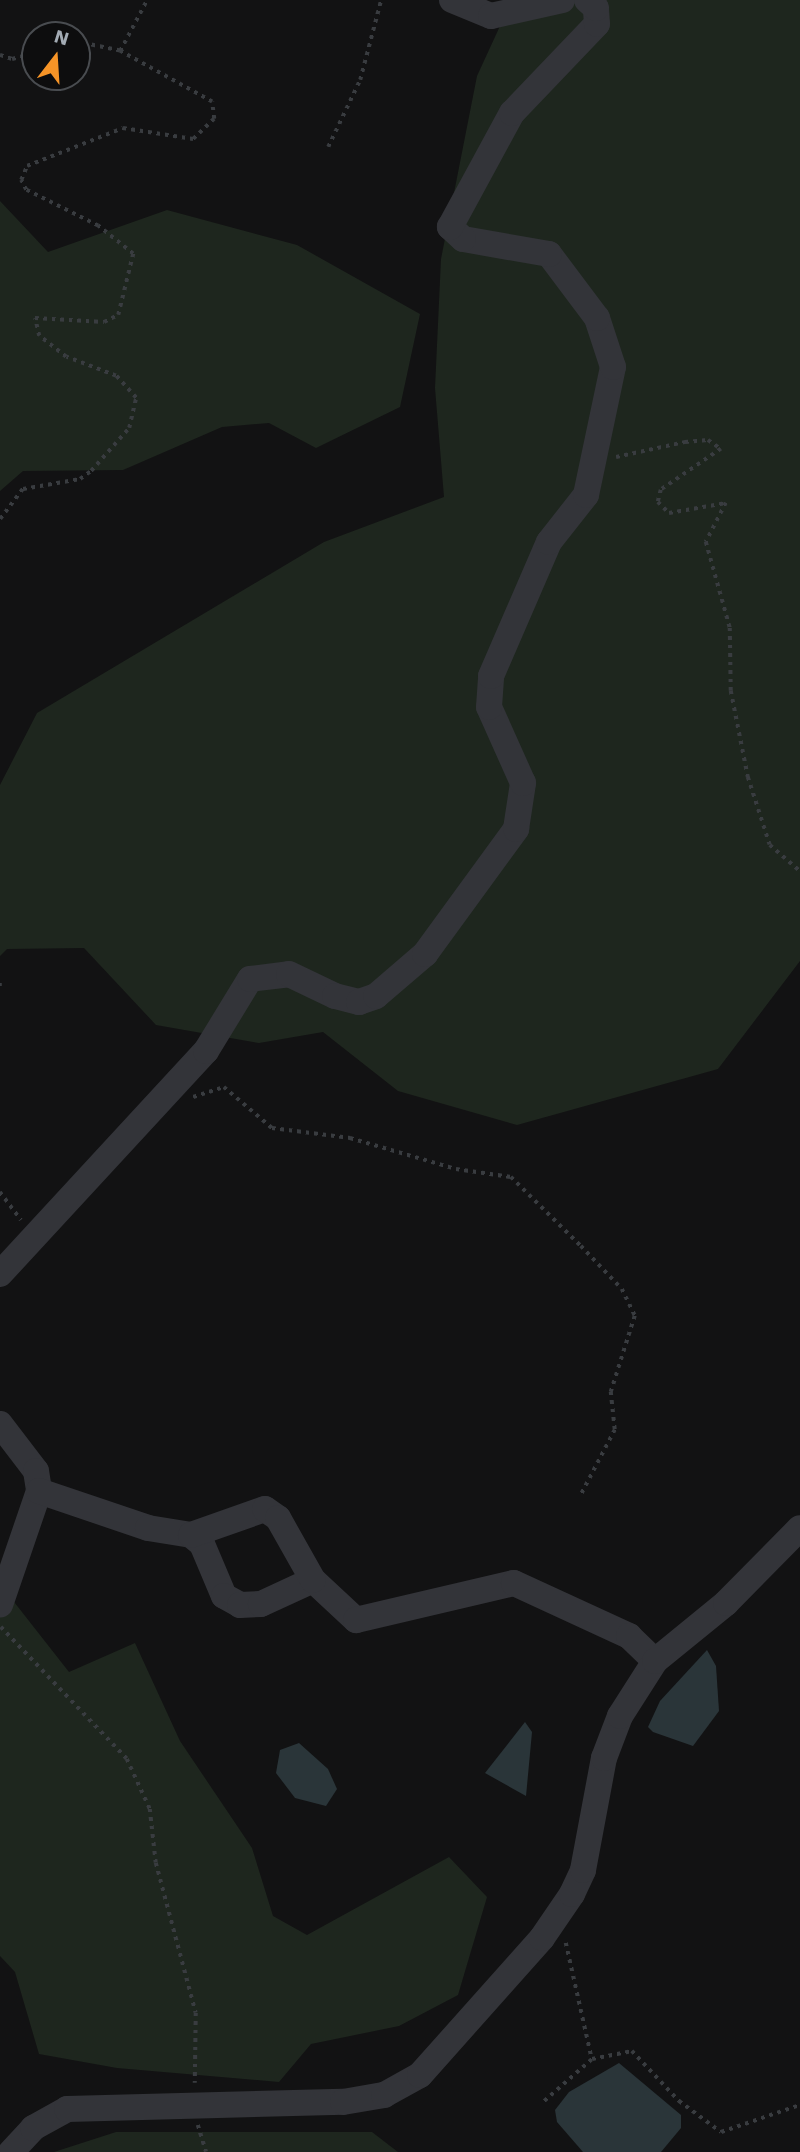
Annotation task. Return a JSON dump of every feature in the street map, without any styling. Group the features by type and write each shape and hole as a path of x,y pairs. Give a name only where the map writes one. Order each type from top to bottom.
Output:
{"street":[{"path":"452,0 491,16 562,0"},
{"path":"0,1274 206,1051 250,979 289,974 347,999 376,996 419,962 516,829 523,807 523,783 489,707 491,676 549,542 586,495 597,461 613,367 597,318 549,254 463,239 450,227 512,113 597,24 596,8 587,0"},
{"path":"0,1423 36,1471 39,1491 0,1605"},
{"path":"39,1491 148,1528 191,1535 265,1509 278,1518 313,1580 356,1620 514,1583 629,1636 655,1661"},
{"path":"11,2152 33,2128 67,2109 193,2109 343,2102 404,2086 561,1910 583,1870 616,1727 655,1661 726,1603 800,1528"},
{"path":"191,1535 202,1544 224,1597 240,1605 261,1604 313,1580"}],"path":[{"path":"120,51 147,0"},
{"path":"328,147 360,80 381,0"},
{"path":"0,519 23,489 80,479 90,471 129,428 136,398 116,376 66,357 39,336 35,318 104,322 118,315 133,254 98,226 26,190 21,180 27,166 123,128 193,139 214,120 212,102 120,51 91,45"},
{"path":"0,55 12,59 21,57"},
{"path":"597,461 685,442 708,440 721,449 661,491 658,502 669,513 726,503 706,542 730,628 731,691 748,777 770,845 800,871"},
{"path":"0,983 0,989"},
{"path":"189,1098 224,1087 272,1128 350,1138 456,1169 511,1177 582,1245 622,1289 635,1316 611,1392 615,1430 580,1497"},
{"path":"0,1192 14,1204 27,1244"},
{"path":"0,1626 127,1759 150,1809 156,1863 196,2013 193,2109 206,2152"},
{"path":"561,1910 574,2004 592,2059"},
{"path":"544,2101 592,2059 632,2051 679,2101 722,2132 800,2105"}],"shaded area":[{"path":"512,0 800,0 800,961 718,1069 517,1125 398,1091 323,1032 259,1043 156,1025 84,948 7,949 0,956 0,785 37,713 324,542 444,497 435,388 441,259 477,76"},
{"path":"0,201 48,252 167,210 297,245 420,314 400,407 316,448 269,423 222,427 123,470 23,471 0,491"},
{"path":"0,1584 69,1672 135,1643 180,1741 252,1848 273,1916 307,1935 449,1857 487,1897 458,1995 399,2026 311,2044 279,2082 117,2068 39,2054 15,1972 0,1956"},
{"path":"707,1650 716,1666 719,1711 693,1746 653,1732 648,1727 660,1701"},
{"path":"525,1722 532,1732 526,1796 485,1773"},
{"path":"299,1743 328,1769 337,1789 326,1806 295,1798 276,1773 280,1750"},
{"path":"619,2063 681,2115 681,2128 661,2152 583,2152 557,2122 555,2110 569,2092"},
{"path":"116,2132 372,2132 398,2152 54,2152"}]}
